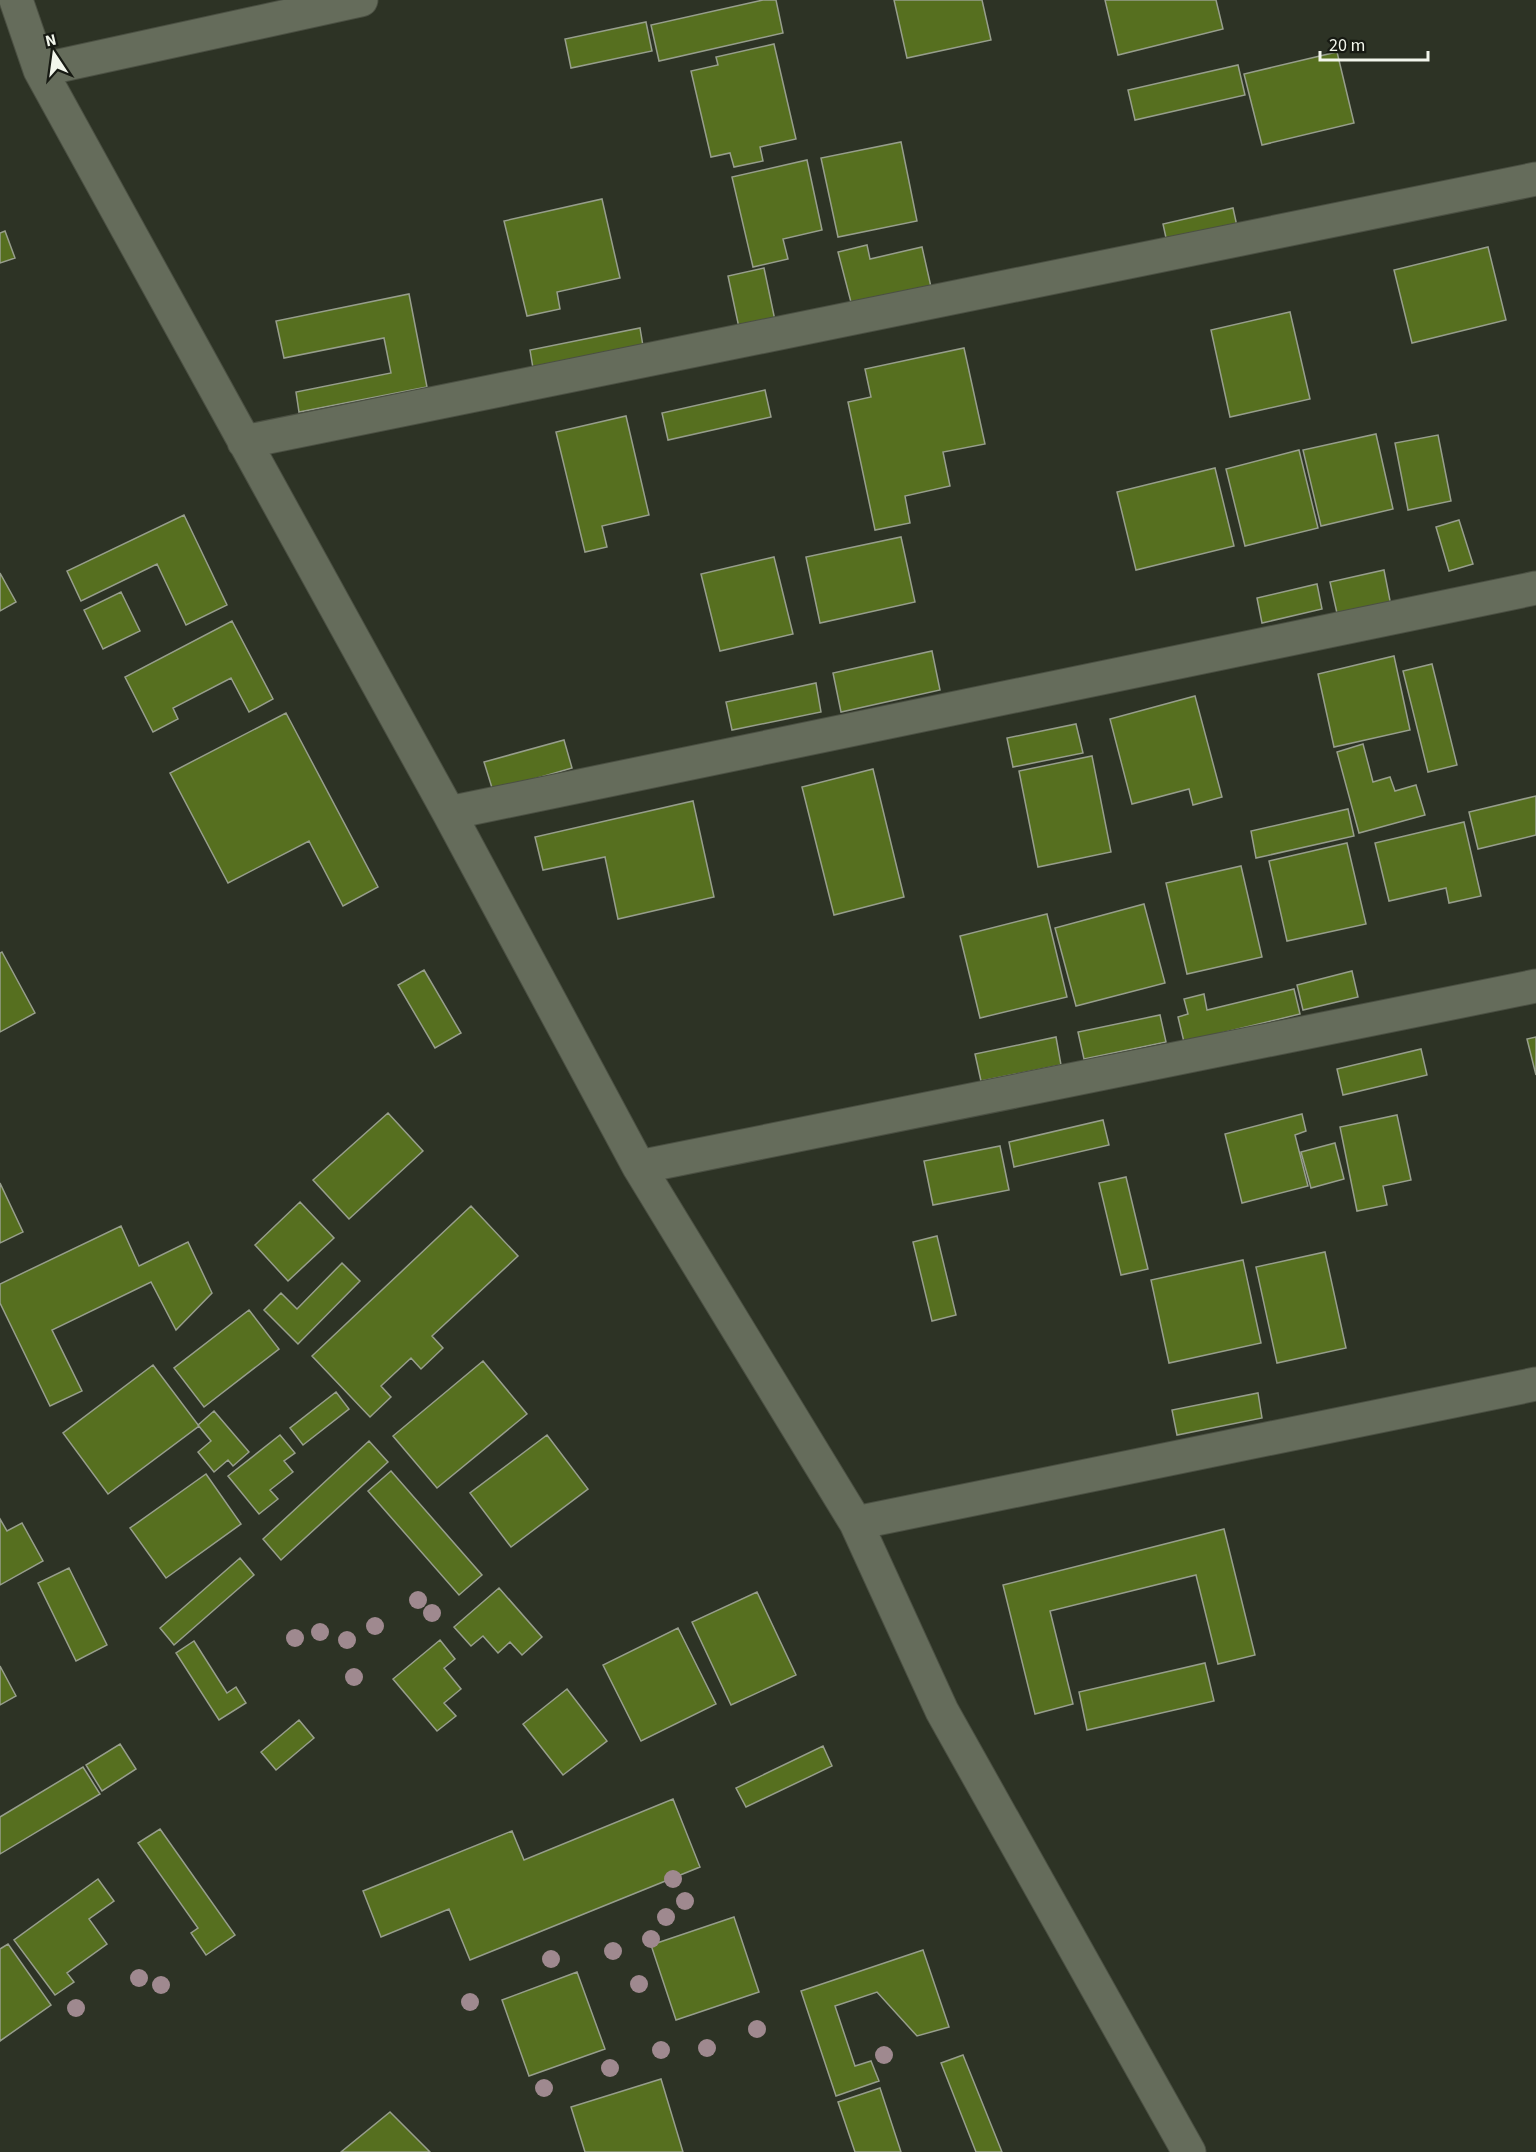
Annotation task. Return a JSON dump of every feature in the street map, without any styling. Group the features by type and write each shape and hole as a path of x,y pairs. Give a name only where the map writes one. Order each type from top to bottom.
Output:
{"street":[{"path":"16,0 40,70 449,813 639,1167 856,1523 942,1711 1189,2152"},
{"path":"40,70 361,0"},
{"path":"244,442 1536,179"},
{"path":"449,813 1536,588"},
{"path":"639,1167 1536,986"},
{"path":"856,1523 1536,1384"}],"building":[{"path":"763,0 776,0 783,33 659,61 651,25"},
{"path":"894,0 982,0 991,40 907,58"},
{"path":"1105,0 1216,0 1223,29 1118,55"},
{"path":"646,22 652,51 571,68 565,39"},
{"path":"774,44 796,139 760,147 763,161 734,167 730,153 711,157 691,71 718,65 716,57"},
{"path":"1337,52 1354,123 1262,145 1244,74"},
{"path":"1238,65 1245,95 1135,120 1128,90"},
{"path":"901,142 917,221 838,237 821,158"},
{"path":"807,160 822,230 783,239 788,259 753,267 732,177"},
{"path":"602,199 620,278 557,292 560,309 527,316 504,221"},
{"path":"1233,208 1238,231 1168,247 1163,224"},
{"path":"5,231 15,258 0,263 0,233"},
{"path":"867,245 870,259 922,247 931,287 852,306 838,252"},
{"path":"1488,247 1506,320 1412,343 1394,270"},
{"path":"764,268 777,330 741,337 728,276"},
{"path":"409,294 427,387 299,412 296,392 391,373 384,338 284,358 276,321"},
{"path":"1290,312 1310,399 1230,417 1211,330"},
{"path":"640,328 644,352 534,374 530,350"},
{"path":"964,348 985,444 943,452 950,486 905,496 910,523 875,530 848,402 871,397 865,369"},
{"path":"765,390 771,417 668,440 662,413"},
{"path":"626,416 649,515 602,526 607,547 585,552 556,432"},
{"path":"1376,434 1393,509 1321,526 1303,450"},
{"path":"1438,435 1451,501 1408,510 1395,443"},
{"path":"1299,450 1318,528 1245,546 1226,469"},
{"path":"1215,468 1234,546 1136,570 1117,492"},
{"path":"184,515 227,605 186,625 157,564 81,601 67,571"},
{"path":"1459,520 1473,564 1449,571 1436,527"},
{"path":"901,537 915,602 820,623 806,557"},
{"path":"774,557 793,634 720,651 701,574"},
{"path":"1384,570 1392,611 1339,622 1330,582"},
{"path":"0,573 16,602 0,611"},
{"path":"1317,584 1322,609 1262,623 1257,598"},
{"path":"121,592 140,631 103,649 84,610"},
{"path":"232,621 273,699 249,712 231,678 173,708 178,719 153,732 125,677"},
{"path":"932,651 940,690 841,712 833,673"},
{"path":"1394,656 1410,730 1334,747 1318,674"},
{"path":"1432,664 1457,765 1428,772 1403,671"},
{"path":"816,683 821,712 732,730 726,702"},
{"path":"1195,696 1222,797 1193,805 1189,789 1132,804 1110,719"},
{"path":"286,713 378,887 343,906 309,841 228,883 170,773"},
{"path":"1076,724 1083,753 1013,767 1007,738"},
{"path":"564,740 572,768 493,791 484,762"},
{"path":"1363,744 1373,782 1390,777 1395,791 1416,785 1425,815 1359,833 1337,752"},
{"path":"1092,756 1111,852 1038,867 1019,771"},
{"path":"873,769 904,897 834,915 802,787"},
{"path":"1536,796 1536,835 1478,849 1469,812"},
{"path":"693,801 714,897 618,919 605,857 543,870 535,837"},
{"path":"1348,809 1354,836 1256,858 1251,831"},
{"path":"1464,822 1481,896 1449,903 1446,888 1389,901 1375,843"},
{"path":"1347,843 1366,924 1287,941 1269,861"},
{"path":"1241,866 1262,957 1187,974 1166,883"},
{"path":"1144,904 1165,983 1076,1006 1055,928"},
{"path":"1047,914 1067,997 980,1018 960,936"},
{"path":"2,952 35,1013 0,1032 0,953"},
{"path":"424,970 461,1033 435,1048 398,985"},
{"path":"1352,971 1358,997 1303,1010 1297,985"},
{"path":"1294,989 1300,1014 1184,1042 1178,1017 1188,1014 1184,999 1204,994 1207,1010"},
{"path":"1160,1015 1166,1042 1084,1059 1078,1032"},
{"path":"1056,1037 1061,1065 981,1081 975,1054"},
{"path":"1536,1037 1536,1075 1527,1039"},
{"path":"1421,1049 1427,1075 1343,1095 1337,1069"},
{"path":"388,1113 423,1151 349,1219 313,1180"},
{"path":"1302,1114 1306,1131 1295,1135 1308,1186 1242,1203 1225,1134"},
{"path":"1397,1115 1411,1180 1383,1186 1387,1205 1357,1211 1340,1127"},
{"path":"1103,1120 1109,1145 1014,1167 1009,1142"},
{"path":"1335,1143 1344,1179 1311,1188 1301,1152"},
{"path":"1000,1146 1009,1190 933,1205 924,1161"},
{"path":"1126,1177 1148,1269 1121,1275 1099,1183"},
{"path":"0,1183 23,1232 0,1243"},
{"path":"300,1202 334,1238 288,1281 255,1245"},
{"path":"471,1206 518,1256 432,1336 443,1348 421,1369 411,1358 381,1386 391,1397 370,1417 312,1356"},
{"path":"121,1226 139,1266 188,1242 212,1293 176,1330 151,1282 52,1330 82,1391 50,1406 0,1303 0,1284"},
{"path":"937,1236 956,1315 932,1321 913,1242"},
{"path":"1325,1252 1346,1348 1277,1363 1256,1267"},
{"path":"1243,1260 1261,1343 1169,1363 1151,1280"},
{"path":"342,1263 360,1281 298,1344 264,1310 281,1293 297,1309"},
{"path":"249,1310 279,1349 204,1407 174,1368"},
{"path":"483,1361 527,1414 437,1488 393,1436"},
{"path":"153,1365 199,1426 108,1494 63,1433"},
{"path":"336,1392 349,1409 303,1445 290,1428"},
{"path":"1258,1393 1262,1418 1177,1435 1172,1410"},
{"path":"214,1411 249,1452 233,1466 228,1460 214,1472 198,1452 211,1441 198,1425"},
{"path":"280,1435 295,1453 284,1461 293,1472 270,1490 278,1499 259,1514 228,1476"},
{"path":"547,1435 588,1489 511,1547 470,1493"},
{"path":"369,1441 388,1462 281,1560 263,1539"},
{"path":"391,1471 482,1575 459,1595 368,1491"},
{"path":"206,1474 241,1524 166,1578 130,1528"},
{"path":"0,1519 7,1531 22,1523 43,1561 0,1585"},
{"path":"1224,1529 1255,1655 1218,1664 1196,1575 1050,1611 1073,1704 1035,1714 1003,1585"},
{"path":"240,1558 254,1575 174,1645 160,1628"},
{"path":"69,1568 107,1645 76,1661 38,1583"},
{"path":"499,1588 542,1637 522,1655 510,1642 498,1653 483,1636 471,1646 454,1627"},
{"path":"757,1592 796,1675 731,1705 692,1622"},
{"path":"678,1628 716,1704 641,1741 603,1665"},
{"path":"440,1640 455,1659 444,1668 461,1689 444,1703 456,1716 437,1731 393,1679"},
{"path":"194,1641 227,1693 236,1687 246,1703 219,1720 176,1653"},
{"path":"1205,1663 1214,1701 1087,1730 1079,1692"},
{"path":"0,1666 16,1696 0,1705"},
{"path":"567,1689 607,1741 563,1775 523,1724"},
{"path":"299,1720 314,1738 276,1770 261,1752"},
{"path":"120,1744 136,1769 102,1791 86,1765"},
{"path":"823,1746 832,1766 746,1807 736,1788"},
{"path":"83,1767 100,1794 0,1854 0,1817"},
{"path":"673,1799 700,1867 470,1960 449,1909 381,1937 363,1891 512,1831 524,1860"},
{"path":"160,1829 235,1935 206,1955 191,1933 198,1928 138,1843"},
{"path":"98,1879 114,1901 89,1919 107,1944 67,1973 74,1982 55,1995 14,1940"},
{"path":"734,1917 759,1992 676,2020 651,1945"},
{"path":"8,1944 51,2005 0,2041 0,1949"},
{"path":"923,1950 949,2027 917,2036 877,1992 835,2006 855,2066 871,2061 879,2081 836,2096 801,1991"},
{"path":"577,1972 605,2049 529,2076 502,2000"},
{"path":"963,2055 1002,2152 976,2152 941,2063"},
{"path":"661,2079 683,2152 585,2152 571,2107"},
{"path":"880,2088 901,2152 855,2152 838,2102"},
{"path":"390,2112 430,2152 341,2152"}]}
